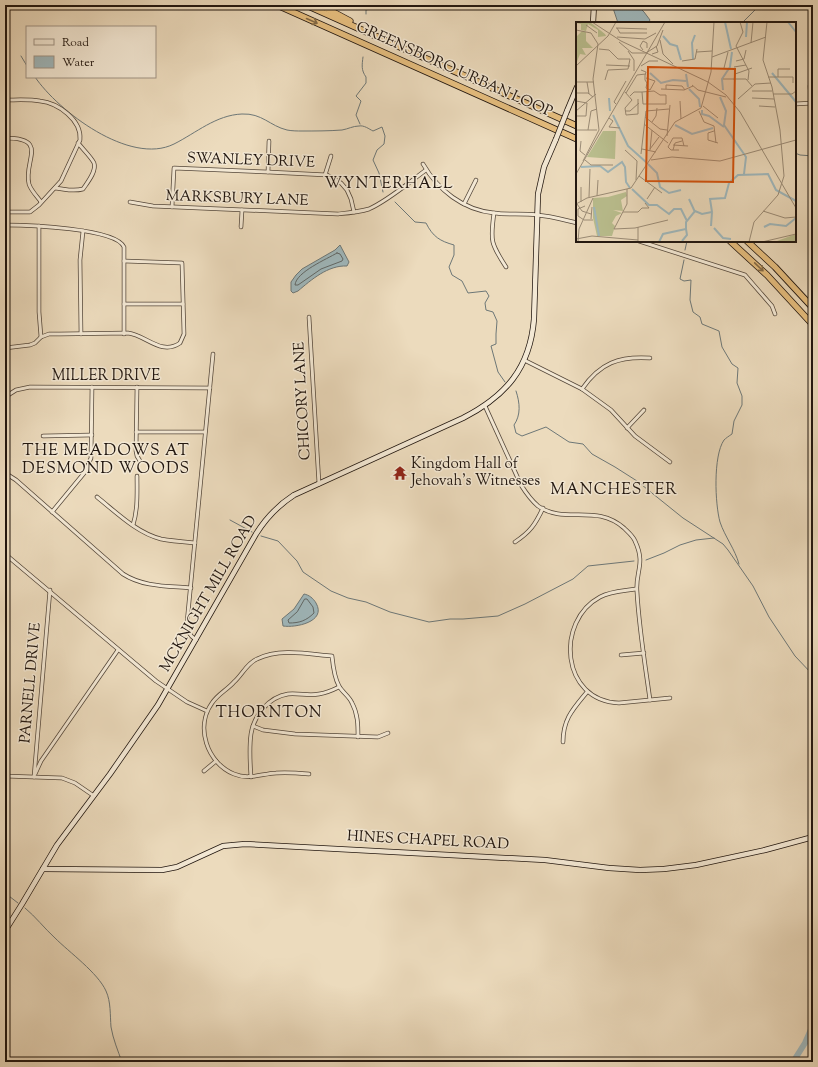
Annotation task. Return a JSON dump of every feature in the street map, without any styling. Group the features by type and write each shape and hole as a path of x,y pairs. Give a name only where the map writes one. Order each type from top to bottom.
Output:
{"highway":[{"name":"GREENSBORO URBAN LOOP","path":"277,5 576,139"},
{"name":"GREENSBORO URBAN LOOP","path":"306,5 576,126"},
{"path":"320,5 396,45"},
{"path":"731,242 771,280 813,325"},
{"path":"748,242 775,267 813,308"}],"street":[{"path":"593,22 594,5"},
{"path":"796,104 812,103 810,86 813,74"},
{"name":"MCKNIGHT MILL ROAD","path":"5,931 57,845 94,796 167,690 256,534 269,515 294,495 463,418 485,406 507,387 524,360 530,344 533,329 538,194 542,177 576,89"},
{"path":"5,100 39,100 46,102 65,112 77,126 80,136 61,181 42,202 30,212 5,212"},
{"path":"5,138 17,138 30,145 32,156 29,185 42,202"},
{"path":"268,172 269,141"},
{"path":"55,188 73,191 80,190 83,189 89,180 94,168 94,163 78,143"},
{"path":"325,175 330,156"},
{"path":"423,164 438,186 452,198 480,211 537,215 576,223"},
{"name":"SWANLEY DRIVE","path":"172,207 174,168 325,175 341,183 347,190 354,212"},
{"name":"MARKSBURY LANE","path":"130,202 153,206 338,214 368,209 426,170"},
{"path":"464,204 476,180"},
{"path":"241,227 242,210"},
{"path":"494,213 492,243 494,249 506,267"},
{"path":"5,225 66,228 120,241 124,247 124,334"},
{"path":"39,226 39,312 41,337"},
{"path":"81,334 80,260 83,231"},
{"path":"642,242 745,274 772,306 775,314"},
{"path":"5,348 30,345 35,343 41,337 49,334 124,334 139,336 157,346 176,346 182,341 184,334 182,263 124,261"},
{"path":"124,304 183,304"},
{"name":"CHICORY LANE","path":"309,317 319,484"},
{"path":"196,640 190,636 187,630 213,354"},
{"path":"582,389 594,374 612,362 631,357 650,358"},
{"path":"524,360 582,389 611,410 641,440 670,462"},
{"name":"MILLER DRIVE","path":"5,397 16,390 30,387 210,388"},
{"path":"52,512 84,472 91,458 92,387"},
{"path":"137,387 136,456 140,461"},
{"path":"485,406 521,485 529,497 543,508 562,514 602,515 611,518 631,534 640,553 640,568 636,589 650,700"},
{"path":"628,428 644,410"},
{"path":"136,432 205,432"},
{"path":"43,436 92,435"},
{"path":"5,473 16,480 130,579 147,584 191,588"},
{"path":"133,525 137,500 137,476"},
{"path":"97,497 144,532 161,539 195,543"},
{"path":"515,542 523,537 534,526 543,508"},
{"path":"5,554 50,590 118,650 167,690 186,702 207,711"},
{"path":"636,589 611,593 601,597 590,604 582,613 575,625 571,646 571,664 574,675 587,692 600,700 610,703 670,698"},
{"name":"PARNELL DRIVE","path":"34,778 50,590"},
{"path":"34,778 41,761 118,650"},
{"path":"309,774 279,773 251,777 234,774 216,761 208,748 204,738 204,724 207,711 216,697 232,685 249,664 266,655 286,652 332,656 333,668 339,687 346,693 358,716 358,737"},
{"path":"620,655 644,653"},
{"path":"251,777 251,734 258,714 266,705 274,699 288,694 318,694 339,687"},
{"path":"563,742 563,733 567,717 587,692"},
{"path":"253,726 263,730 295,734 378,737 388,733"},
{"path":"204,771 216,761"},
{"path":"5,776 34,778 58,777 67,779 94,796"},
{"name":"HINES CHAPEL ROAD","path":"43,869 162,870 177,867 223,846 245,844 539,859 626,870 651,870 707,862 765,850 813,837"}],"water":[{"path":"613,5 637,5 650,20 649,22 618,22"},
{"path":"340,245 349,262 347,266 333,268 320,274 298,291 293,293 291,291 291,282 302,269 335,250"},
{"path":"304,594 311,597 316,603 318,610 317,615 314,619 302,625 283,626 282,619 294,609"}],"waterway":[{"path":"364,5 366,14"},
{"path":"367,10 374,5"},
{"path":"743,22 760,5"},
{"path":"21,56 26,64"},
{"path":"360,124 356,115 361,101 356,96 366,83 366,77 362,67 363,57"},
{"path":"36,78 60,105 77,119 97,132 137,148 156,149 174,144 215,121 233,115 242,114 249,114 261,118 281,128 291,131 342,130 355,126 366,127 373,131 382,127 385,136 384,144 377,150 373,160 379,173 383,192"},
{"path":"796,153 813,156"},
{"path":"395,202 415,222 426,223 431,232 437,238 454,245 454,255 449,267 452,275 462,281 468,293 486,291 489,296 485,303 486,310 493,312 497,321 496,344 491,346 498,372 505,382"},
{"path":"685,250 687,242"},
{"path":"684,260 680,279 684,281 691,280 690,300 693,312 700,317 702,324 719,331 722,347 732,364 738,368 737,383 742,396 742,405 734,421 732,434 724,440 720,447 716,492 720,522 739,564"},
{"path":"516,391 519,409 518,417 514,425 516,433 522,436 546,427 569,442 583,444 592,454 637,481 683,518 723,544 753,586 769,617 795,656 813,675"},
{"path":"230,520 252,532"},
{"path":"261,536 278,541 297,561 303,572 331,591 348,598 366,602 390,612 429,622 498,616 573,579 588,566 634,561"},
{"path":"646,560 680,545 696,540 714,538"},
{"path":"5,893 18,903"},
{"path":"25,908 90,970 102,984 109,1000 111,1027 122,1062"},
{"path":"793,1062 805,1043 813,1025"}],"place":[{"name":"Kingdom Hall of Jehovah’s Witnesses","path":"400,473"}],"district":[{"name":"WYNTERHALL","path":"389,184"},
{"name":"THE MEADOWS AT DESMOND WOODS","path":"106,460"},
{"name":"MANCHESTER","path":"614,490"},
{"name":"THORNTON","path":"269,713"}]}
